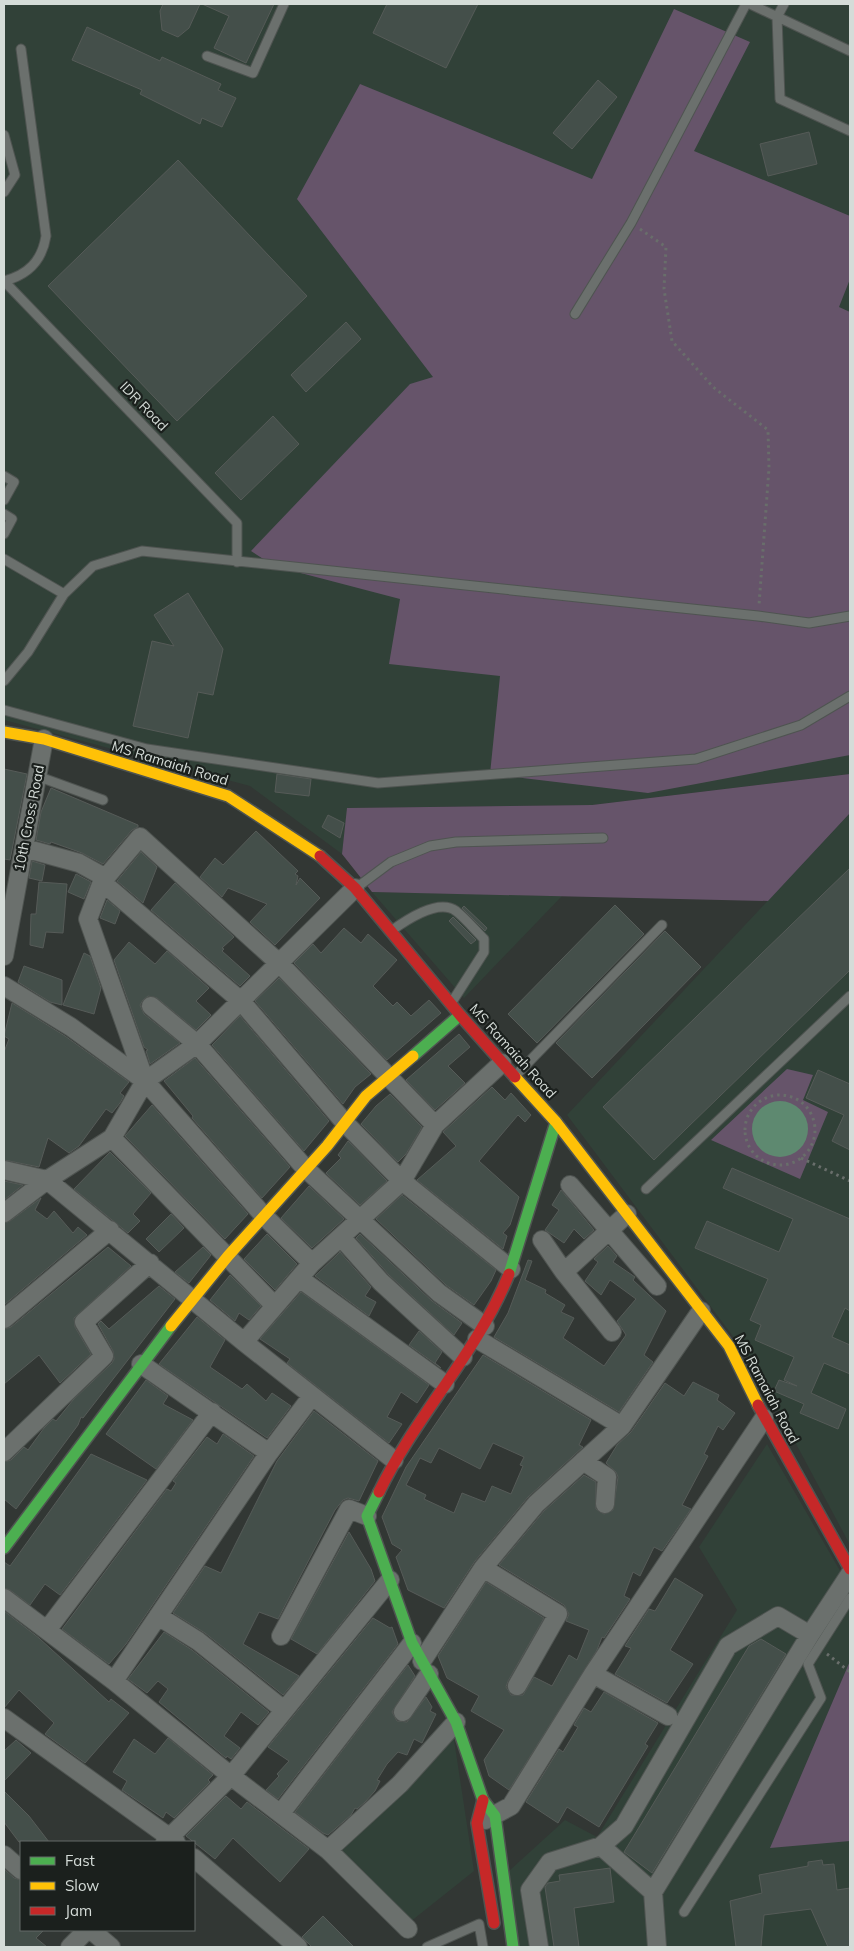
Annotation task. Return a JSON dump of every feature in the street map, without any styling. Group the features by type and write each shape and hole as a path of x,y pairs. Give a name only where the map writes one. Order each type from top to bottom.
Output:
{"street":[{"name":"MS Ramaiah Road","path":"4,732 44,739 228,796 314,850 355,888 460,1015 556,1122 729,1346 764,1418 850,1569"},
{"name":"10th Cross Road","path":"4,956 9,894 24,848 44,739"},
{"path":"145,1080 88,919 104,880 140,837 280,964 435,1125"},
{"path":"24,848 79,863 104,880 241,1001 345,1123 402,1181 511,1269"},
{"path":"4,1213 47,1180 112,1138 145,1080 197,1044 355,888"},
{"path":"4,986 71,1027 145,1080 264,1216 312,1263"},
{"path":"152,1006 197,1044 305,1168 481,1332 622,1426"},
{"path":"4,1548 141,1364 228,1256 345,1123 366,1096 460,1015"},
{"path":"244,1342 312,1263 402,1181 435,1125 502,1062"},
{"path":"513,1947 495,1816 483,1800 456,1722 412,1643 367,1516 394,1460 481,1332 511,1269 556,1122"},
{"path":"112,1138 275,1306"},
{"path":"4,1170 47,1180 244,1342 394,1460"},
{"path":"570,1184 657,1286"},
{"path":"564,1272 627,1214"},
{"path":"4,1318 110,1230"},
{"path":"341,1237 381,1282 419,1319 463,1357"},
{"path":"542,1240 564,1272 612,1332"},
{"path":"4,1452 104,1356 84,1322 150,1263"},
{"path":"299,1278 445,1384"},
{"path":"403,1712 426,1667 483,1568 536,1504 622,1426 702,1311"},
{"path":"141,1364 269,1453"},
{"path":"114,1681 269,1453 312,1396"},
{"path":"47,1630 212,1412"},
{"path":"477,1823 495,1816 511,1806 594,1674 764,1418"},
{"path":"583,1462 608,1476 605,1504"},
{"path":"281,1636 349,1508 367,1516"},
{"path":"483,1568 558,1614 517,1686"},
{"path":"657,1947 654,1892 815,1642 850,1574"},
{"path":"4,1718 170,1841 230,1776 390,1580"},
{"path":"4,1598 114,1681 230,1776 328,1850 408,1929"},
{"path":"158,1616 198,1641 284,1710"},
{"path":"539,1947 530,1890 550,1862 601,1846 624,1826 728,1646 778,1616 815,1642"},
{"path":"281,1813 412,1643"},
{"path":"594,1674 668,1716"},
{"path":"328,1850 400,1784 456,1722"},
{"path":"483,1800 477,1823 496,1932"},
{"path":"601,1846 654,1892"},
{"path":"4,1855 20,1869"},
{"path":"195,1859 298,1947"},
{"path":"70,1947 88,1931"},
{"path":"90,1931 111,1947"}],"lane":[{"path":"207,56 253,74 284,4"},
{"path":"575,314 631,222 746,4"},
{"path":"750,4 850,51"},
{"path":"784,4 777,17 780,99 850,132"},
{"path":"4,281 24,274 33,266 40,258 46,236 21,49"},
{"path":"4,135 15,175 4,192"},
{"name":"IDR Road","path":"4,281 237,523 237,562"},
{"path":"4,476 14,482 4,500"},
{"path":"4,514 12,520 4,534"},
{"path":"4,681 28,652 64,594 93,566 142,551 758,616 809,624 850,616"},
{"path":"4,559 64,594"},
{"path":"4,710 148,749 378,783 696,759 801,725 850,696"},
{"path":"37,776 103,800"},
{"path":"355,888 391,862 430,846 456,842 603,838"},
{"path":"391,931 413,915 440,907 454,910 484,939 484,952 451,1004"},
{"path":"514,1076 662,925"},
{"path":"646,1189 850,996"},
{"path":"684,1912 821,1698 808,1664 815,1642 850,1598"},
{"path":"427,1947 479,1924 483,1947"}],"path":[{"path":"631,222 666,247 664,290 672,341 713,387 768,430 769,468 758,616"},
{"path":"801,1158 810,1149 814,1138 814,1122 807,1107 798,1099 788,1095 771,1096 756,1104 746,1124 746,1136 754,1152 768,1162 779,1165 801,1158 850,1181"},
{"path":"815,1642 850,1672"}],"shaded area":[{"path":"4,4 850,4 850,774 592,805 348,808 342,854 250,786 4,720"},
{"path":"674,9 750,42 694,151 850,216 850,279 839,307 850,312 850,755 648,793 490,774 500,676 389,664 400,599 274,566 251,551 410,384 433,377 297,199 360,84 592,179"},
{"path":"850,774 850,813 768,901 372,892 342,854 347,808 592,805"},
{"path":"850,813 850,1545 753,1363 567,1115"},
{"path":"372,892 484,894 562,896 464,998"},
{"path":"787,1069 813,1075 803,1100 828,1112 800,1179 711,1140"},
{"path":"780,1101 791,1103 800,1109 806,1118 808,1129 806,1140 800,1149 791,1155 780,1157 769,1155 760,1149 754,1140 752,1129 754,1118 760,1109 769,1103"},
{"path":"767,1444 850,1588 850,1947 519,1947 509,1871 565,1820 597,1837 737,1610 699,1547"},
{"path":"850,1661 850,1841 770,1848"},
{"path":"453,1733 474,1871 410,1922 341,1852"}],"building":[{"path":"163,4 200,4 189,28 178,37 162,30 160,11"},
{"path":"202,4 274,4 246,63 214,48 229,16"},
{"path":"387,4 478,4 446,68 373,33"},
{"path":"87,27 160,61 162,57 221,84 218,90 236,98 222,127 202,118 200,124 140,94 142,90 72,60"},
{"path":"598,80 617,97 572,149 553,133"},
{"path":"809,132 817,164 768,176 760,144"},
{"path":"178,160 307,296 177,421 48,286"},
{"path":"346,322 361,339 306,392 291,375"},
{"path":"273,416 299,444 241,500 215,473"},
{"path":"188,593 223,649 213,695 198,692 188,738 133,726 152,641 174,646 154,615"},
{"path":"4,769 27,774 10,860 4,859"},
{"path":"277,774 311,779 309,796 275,792"},
{"path":"51,788 138,825 138,827 132,830 103,864 82,853 51,842 50,844 36,840 41,812"},
{"path":"328,815 344,823 340,838 322,827"},
{"path":"256,831 298,871 295,874 298,876 296,885 300,878 320,898 275,945 250,922 267,904 228,888 222,897 200,877 215,858 223,865"},
{"path":"141,852 157,867 143,903 117,881"},
{"path":"32,861 45,865 42,881 29,878"},
{"path":"850,868 850,970 654,1160 603,1107"},
{"path":"76,874 91,882 84,899 68,892"},
{"path":"39,882 67,884 63,933 46,932 43,948 30,945 31,914 36,914"},
{"path":"175,883 234,937 222,948 224,949 222,951 250,976 240,986 151,910"},
{"path":"107,900 120,911 115,924 100,918"},
{"path":"615,905 644,934 537,1043 508,1014"},
{"path":"464,906 487,928 485,931 462,908"},
{"path":"453,917 476,940 471,944 449,921"},
{"path":"344,928 361,943 368,934 397,960 373,986 393,1006 397,1002 411,1016 429,1000 441,1013 387,1060 294,963 313,944 321,953"},
{"path":"665,931 701,967 592,1078 556,1043"},
{"path":"129,942 155,964 167,951 209,988 196,1001 211,1015 196,1030 157,998 148,996 143,1000 140,1005 144,1014 180,1043 150,1064 146,1051 148,1050 144,1047 114,960"},
{"path":"84,953 90,956 101,988 94,1014 63,1005"},
{"path":"24,966 62,980 62,1005 50,1002 18,982"},
{"path":"279,978 371,1074 355,1087 343,1104 255,1001"},
{"path":"12,1003 65,1036 129,1082 120,1093 124,1096 112,1113 106,1109 79,1146 69,1153 48,1138 39,1167 4,1160 4,1052 9,1039 4,1036"},
{"path":"240,1016 329,1121 304,1151 212,1045"},
{"path":"459,1034 470,1047 448,1066 465,1083 435,1110 406,1080"},
{"path":"195,1058 290,1167 262,1198 192,1118 193,1116 164,1081"},
{"path":"818,1070 850,1084 850,1150 832,1141 844,1115 806,1098"},
{"path":"492,1087 505,1100 511,1093 531,1115 525,1122 518,1115 479,1161 519,1197 510,1225 503,1233 507,1236 503,1249 417,1180 456,1146 443,1132"},
{"path":"390,1094 422,1127 406,1154 398,1162 361,1124 376,1106"},
{"path":"152,1105 248,1214 225,1239 125,1136"},
{"path":"348,1141 387,1181 360,1205 326,1173 341,1158 338,1155"},
{"path":"110,1152 151,1193 133,1214 140,1221 128,1233 74,1189"},
{"path":"732,1168 850,1219 850,1311 845,1308 832,1337 850,1345 850,1374 824,1363 811,1393 846,1409 838,1429 800,1413 804,1404 774,1391 779,1380 797,1386 784,1380 794,1357 755,1340 761,1325 750,1320 768,1279 695,1248 707,1221 779,1252 793,1219 723,1188"},
{"path":"4,1181 23,1185 4,1200"},
{"path":"309,1186 344,1219 312,1248 281,1218"},
{"path":"561,1190 594,1230 584,1239 574,1229 564,1243 545,1230 559,1210 552,1205"},
{"path":"402,1195 496,1270 491,1281 474,1305 446,1285 376,1219"},
{"path":"41,1198 35,1210 47,1219 54,1211 73,1233 78,1227 87,1235 4,1305 4,1223 10,1221"},
{"path":"171,1214 184,1228 159,1252 146,1239"},
{"path":"267,1234 297,1264 275,1290 244,1259"},
{"path":"360,1234 432,1301 462,1323 454,1335 389,1275 356,1238"},
{"path":"608,1246 617,1256 613,1262 635,1277 633,1280 666,1311 644,1355 653,1362 619,1412 494,1337 508,1313 528,1260 532,1261 525,1280 546,1290 545,1293 565,1305 561,1312 574,1318 563,1338 604,1366 626,1335 617,1321 636,1299 610,1280 601,1295 585,1281 598,1262 594,1259"},
{"path":"108,1247 131,1266 74,1318 75,1327 91,1354 60,1383 39,1355 4,1384 4,1329 11,1327"},
{"path":"203,1247 211,1255 189,1283 175,1272"},
{"path":"340,1252 371,1287 365,1296 376,1302 369,1316 315,1276"},
{"path":"230,1275 261,1306 249,1320 239,1313 235,1321 210,1300"},
{"path":"159,1286 175,1299 83,1418 81,1417 78,1425 16,1509 4,1499 4,1462 11,1460 24,1447 28,1450 44,1428 53,1419 56,1421 73,1400 112,1363 114,1359 113,1351 98,1324 101,1321 109,1329"},
{"path":"301,1292 429,1385 417,1403 401,1392 387,1417 402,1424 389,1443 287,1363 290,1359 260,1339"},
{"path":"197,1317 225,1340 210,1367 242,1389 247,1384 266,1401 272,1393 291,1406 267,1438 159,1364"},
{"path":"419,1331 442,1352 435,1363 441,1368 409,1345"},
{"path":"483,1355 591,1420 579,1445 583,1447 528,1497 475,1561 444,1608 408,1590 396,1557 402,1550 392,1544 382,1517 406,1467","holes":["493,1443 524,1457 520,1465 523,1466 511,1494 492,1486 485,1502 462,1493 454,1513 424,1499 426,1495 406,1485 420,1458 431,1463 439,1448 480,1469"]},
{"path":"146,1380 168,1396 163,1404 193,1420 156,1469 106,1434"},
{"path":"693,1382 719,1395 717,1400 735,1413 723,1430 718,1426 704,1454 708,1456 682,1505 691,1509 662,1551 654,1547 640,1576 633,1572 624,1596 630,1599 604,1638 602,1637 597,1650 509,1790 489,1776 484,1760 504,1730 471,1711 479,1696 447,1678 438,1656 486,1582 544,1618 508,1681 506,1687 511,1695 523,1695 534,1677 552,1686 569,1655 577,1660 589,1630 566,1621 569,1614 564,1605 499,1565 544,1511 584,1475 596,1482 596,1509 604,1514 613,1510 618,1477 616,1472 606,1463 617,1445 631,1432 665,1383 684,1396"},
{"path":"314,1411 378,1461 359,1501 348,1498 343,1500 335,1510 278,1619 259,1612 243,1644 299,1676 283,1695 205,1633 173,1613 205,1566 221,1573 277,1461"},
{"path":"223,1434 254,1456 126,1644 109,1664 62,1629 167,1489 171,1491 176,1483 173,1481 207,1437 217,1444"},
{"path":"91,1454 147,1480 60,1595 45,1584 30,1605 10,1590 4,1588 4,1562 10,1566"},
{"path":"349,1532 371,1569 375,1581 317,1654 291,1639"},
{"path":"675,1578 703,1595 670,1650 693,1664 667,1703 615,1674 631,1648 625,1646 649,1609 655,1611"},
{"path":"4,1611 39,1638 109,1702 111,1699 129,1713 85,1763 45,1734 54,1723 19,1690 4,1708"},
{"path":"373,1618 390,1628 392,1627 398,1644 278,1799 266,1790 289,1761 268,1747"},
{"path":"164,1632 192,1650 269,1712 258,1725 241,1712 224,1736 240,1748 231,1759 227,1756 226,1758 159,1702 168,1689 158,1681 147,1693 128,1679"},
{"path":"761,1639 786,1654 652,1873 624,1852 749,1646"},
{"path":"408,1665 415,1676 392,1712 397,1721 407,1722 426,1697 432,1707 430,1711 436,1714 422,1743 414,1739 407,1755 398,1752 387,1764 377,1780 380,1781 375,1791 365,1802 357,1809 355,1808 351,1815 328,1835 323,1833 295,1812"},
{"path":"604,1692 658,1723 645,1744 648,1746 599,1827 567,1807 558,1823 526,1802 559,1749 563,1752 578,1727 574,1725 584,1708 591,1712"},
{"path":"168,1738 213,1775 208,1780 210,1782 174,1818 166,1812 163,1818 122,1790 127,1781 113,1772 134,1739 155,1754"},
{"path":"16,1740 31,1753 4,1781 4,1751"},
{"path":"4,1791 29,1816 48,1841 19,1842 4,1822"},
{"path":"226,1796 241,1809 247,1802 309,1849 280,1882 233,1838 215,1859 195,1843 195,1841 186,1836"},
{"path":"822,1860 823,1865 834,1864 837,1890 850,1888 850,1947 828,1947 811,1909 764,1915 761,1947 736,1947 730,1901 762,1893 759,1875 808,1866 808,1862"},
{"path":"610,1868 614,1902 574,1908 579,1947 554,1947 545,1887 548,1883 560,1881 559,1875"},
{"path":"4,1869 14,1878 20,1880 20,1931 43,1931 36,1938 47,1947 4,1947"},
{"path":"323,1916 354,1947 312,1947 302,1937"}],"traffic: fast":[{"path":"413,1056 460,1015"},
{"path":"509,1274 556,1122"},
{"path":"4,1548 171,1326"},
{"path":"379,1492 367,1516 412,1643 456,1722 483,1800 495,1816 513,1947"}],"traffic: slow":[{"path":"4,732 44,739 228,796 320,856"},
{"path":"171,1326 228,1256 327,1146 366,1096 413,1056"},
{"path":"515,1077 556,1122 729,1346 758,1405"}],"traffic: jam":[{"path":"320,856 355,888 460,1015 515,1077"},
{"path":"379,1492 410,1437 480,1331 509,1274"},
{"path":"758,1405 850,1569"},
{"path":"483,1800 477,1823 494,1923"}]}
